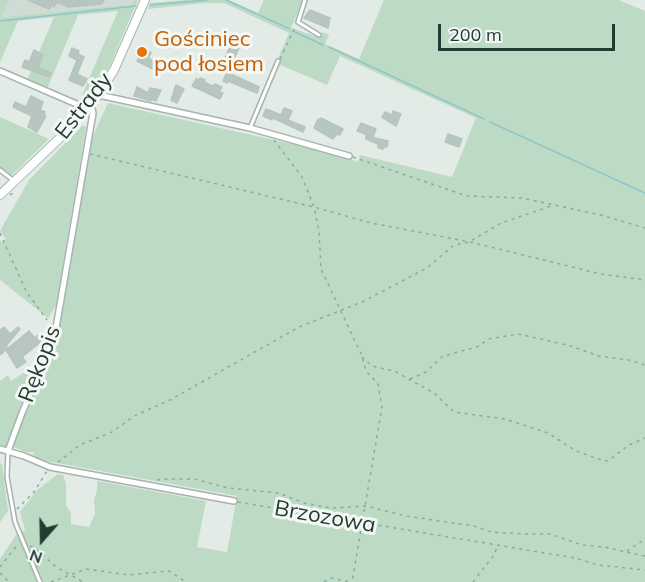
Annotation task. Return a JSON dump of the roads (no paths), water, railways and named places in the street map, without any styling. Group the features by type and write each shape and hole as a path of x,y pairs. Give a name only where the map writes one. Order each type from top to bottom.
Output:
{"main road":[{"name":"Estrady","path":"0,195 16,182 99,95 114,70 145,0"}],"street":[{"path":"0,71 89,107"},
{"path":"99,95 250,128 349,156"},
{"name":"Rękopis","path":"8,451 54,336 93,113 89,107"},
{"path":"0,449 50,467 234,501"}],"lane":[{"path":"305,0 298,21 300,25 319,35"},
{"path":"250,128 278,61"},
{"path":"0,170 16,182"},
{"name":"Rękopis","path":"8,451 7,477 13,513 40,582"}],"waterway":[{"path":"150,5 208,0"},
{"path":"226,0 290,29"},
{"path":"0,21 136,6"},
{"path":"295,32 323,45"},
{"path":"329,47 484,119"},
{"path":"490,122 645,193"}],"place":[{"name":"Gościniec pod łosiem","path":"142,52"}]}
